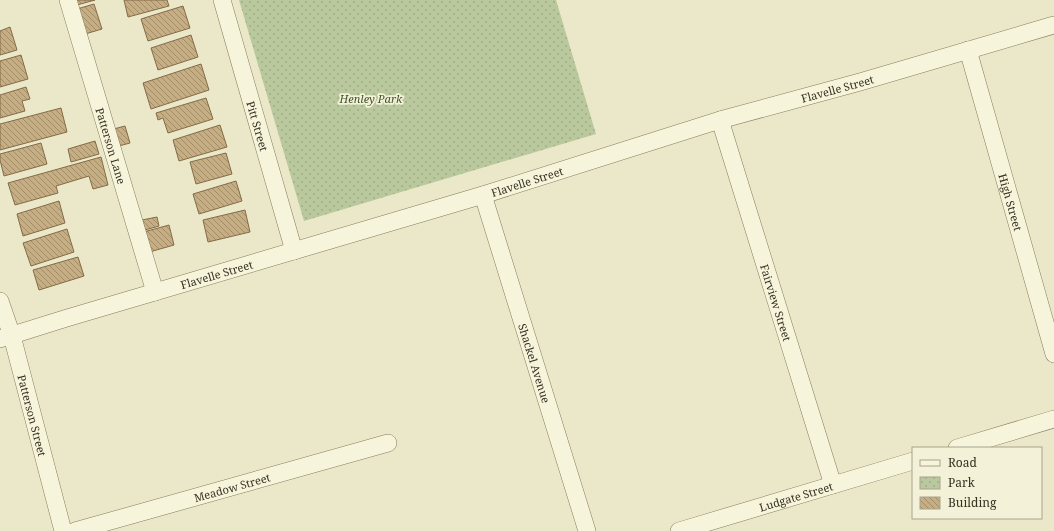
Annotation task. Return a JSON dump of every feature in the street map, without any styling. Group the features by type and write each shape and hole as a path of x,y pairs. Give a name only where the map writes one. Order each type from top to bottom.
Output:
{"street":[{"name":"Patterson Lane","path":"68,0 155,292"},
{"name":"Pitt Street","path":"222,0 294,251"},
{"name":"Flavelle Street","path":"6,338 67,318 483,195 720,120 860,82 1054,25"},
{"name":"High Street","path":"968,50 1054,354"},
{"name":"Fairview Street","path":"720,120 833,485"},
{"name":"Shackel Avenue","path":"483,195 587,531"},
{"name":"Patterson Street","path":"0,301 6,338 63,531"},
{"path":"960,447 1054,419"},
{"name":"Meadow Street","path":"75,531 388,443"},
{"name":"Ludgate Street","path":"679,531 912,461"}],"green space":[{"name":"Henley Park","path":"239,0 556,0 596,134 304,221"}],"building":[{"path":"75,0 95,0 77,5"},
{"path":"124,0 167,0 169,6 128,17"},
{"path":"94,4 102,29 85,34 77,9"},
{"path":"183,6 190,28 148,41 141,19"},
{"path":"10,27 17,50 0,55 0,31"},
{"path":"191,35 198,57 158,70 151,48"},
{"path":"21,55 28,79 0,87 0,61"},
{"path":"201,64 209,90 151,109 143,83"},
{"path":"26,87 30,99 22,101 25,111 0,118 0,95"},
{"path":"206,98 213,119 168,133 163,118 158,120 156,113"},
{"path":"61,108 67,132 0,150 0,124"},
{"path":"220,125 227,147 179,161 173,140"},
{"path":"125,126 130,143 115,147 110,130"},
{"path":"95,141 99,154 71,162 68,149"},
{"path":"41,143 47,164 4,176 0,154"},
{"path":"226,153 232,174 196,184 190,162"},
{"path":"101,157 108,185 93,189 89,176 56,186 58,193 15,205 8,183"},
{"path":"236,181 242,201 199,214 193,194"},
{"path":"59,201 65,223 23,236 17,214"},
{"path":"245,210 250,232 208,242 203,220"},
{"path":"157,217 159,226 145,230 142,220"},
{"path":"169,225 174,245 146,253 140,233"},
{"path":"67,229 74,252 31,266 23,243"},
{"path":"78,257 84,276 39,290 33,270"}]}
